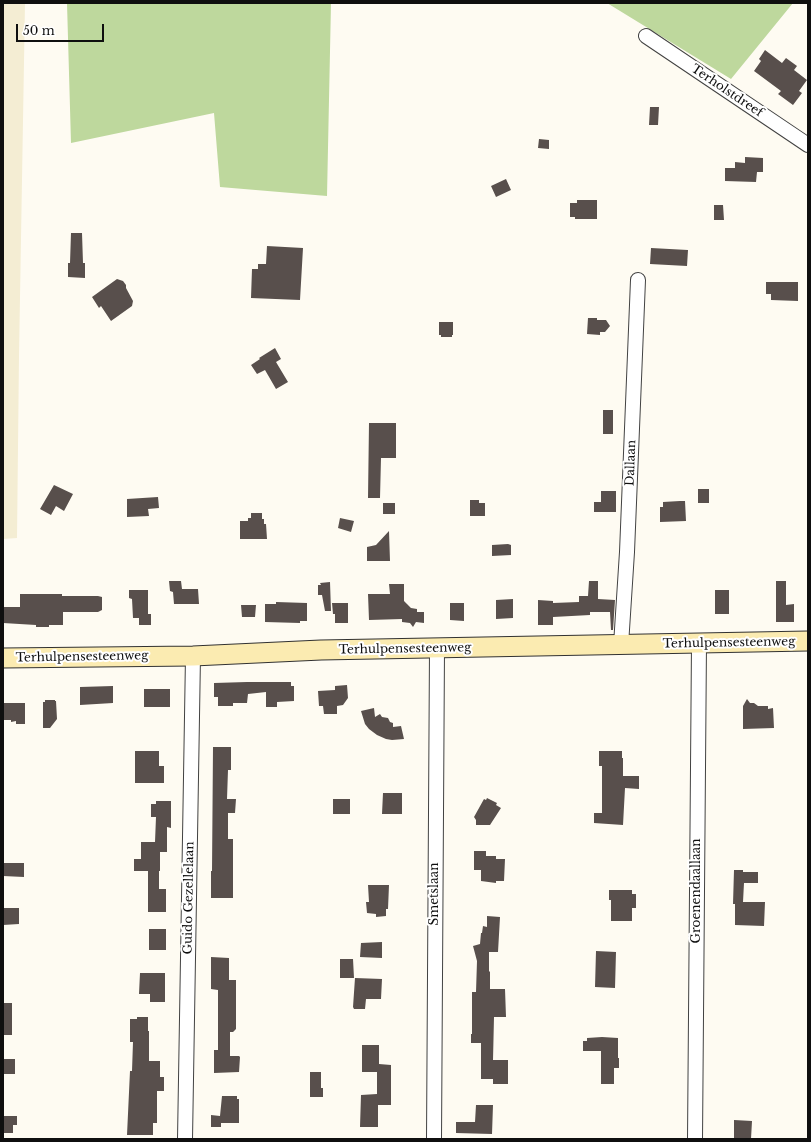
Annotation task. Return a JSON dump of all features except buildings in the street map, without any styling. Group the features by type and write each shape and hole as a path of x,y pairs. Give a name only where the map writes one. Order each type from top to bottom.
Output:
{"main road":[{"name":"Terhulpensesteenweg","path":"3,658 193,656 321,650 808,641"}],"street":[{"name":"Terholstdreef","path":"646,36 808,145"},
{"name":"Dallaan","path":"621,645 627,552 638,280"},
{"name":"Groenendaallaan","path":"695,1139 699,643"},
{"name":"Smetslaan","path":"434,1139 437,649"},
{"name":"Guido Gezellelaan","path":"185,1139 193,656"}],"shaded area":[{"path":"3,3 25,3 17,538 3,539"}],"green space":[{"path":"67,3 331,3 327,196 220,187 214,113 71,143"},
{"path":"607,3 793,3 731,79"}]}
